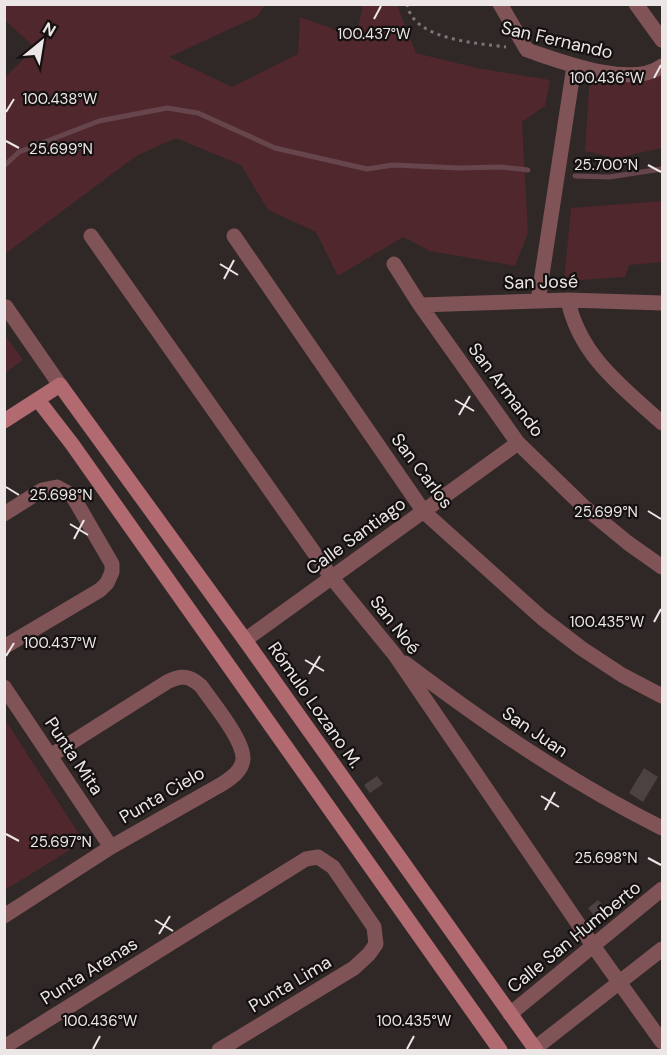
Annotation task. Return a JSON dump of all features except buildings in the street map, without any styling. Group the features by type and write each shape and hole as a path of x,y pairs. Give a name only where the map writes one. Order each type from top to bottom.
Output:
{"street":[{"path":"500,4 527,50"},
{"path":"636,4 663,40"},
{"name":"San Fernando","path":"527,50 574,66 622,74 651,73 663,66"},
{"path":"538,301 574,66"},
{"name":"San Noé","path":"92,236 332,578 395,655 594,947 663,1042"},
{"name":"San Carlos","path":"234,236 424,512 504,585 558,630 622,675 663,696"},
{"name":"San Armando","path":"394,264 420,305 518,443 584,506 628,543 663,567"},
{"path":"568,300 572,319 581,339 592,354 627,392 663,423"},
{"name":"San José","path":"420,305 568,300 663,303"},
{"path":"4,421 60,385 6,307"},
{"name":"Rómulo Lozano M.","path":"60,385 245,640 535,1050"},
{"path":"38,400 72,444 500,1050"},
{"name":"Calle Santiago","path":"245,640 518,443"},
{"path":"4,514 42,490 57,487 72,495 108,556 112,572 107,583 100,590 4,647"},
{"name":"San Juan","path":"395,655 516,744 603,797 663,828"},
{"name":"Punta Cielo","path":"4,916 111,847 222,784 232,777 243,762 243,753 236,737 201,686 195,680 184,676 167,682 50,756"},
{"name":"Punta Mita","path":"4,687 111,847"},
{"name":"Punta Lima","path":"219,1050 354,968 376,944 374,927 361,906 333,867 318,857"},
{"name":"Punta Arenas","path":"4,1047 306,859 318,857"},
{"name":"Calle San Humberto","path":"510,1014 663,890"},
{"path":"535,1050 663,949"}],"path":[{"name":"San Fernando","path":"407,4 413,20 442,37 527,50"}],"shaded area":[{"path":"7,4 265,5 258,16 169,57 232,87 298,54 300,17 356,37 363,5 397,5 416,53 477,68 550,80 545,106 522,122 528,233 515,266 430,251 403,237 338,276 316,232 268,210 241,165 176,138 136,156 5,254 5,77 35,48 5,20"},
{"path":"590,73 662,75 662,148 616,158 585,151"},
{"path":"662,201 662,262 629,265 625,277 564,281 571,208"},
{"path":"4,334 23,360 5,373 4,373"},
{"path":"4,718 79,834 76,846 5,890"}],"waterway":[{"path":"4,166 19,152 99,121 167,108 198,113 275,148 367,169 393,165 500,167 528,170"},
{"path":"575,176 609,177 662,169"}]}
